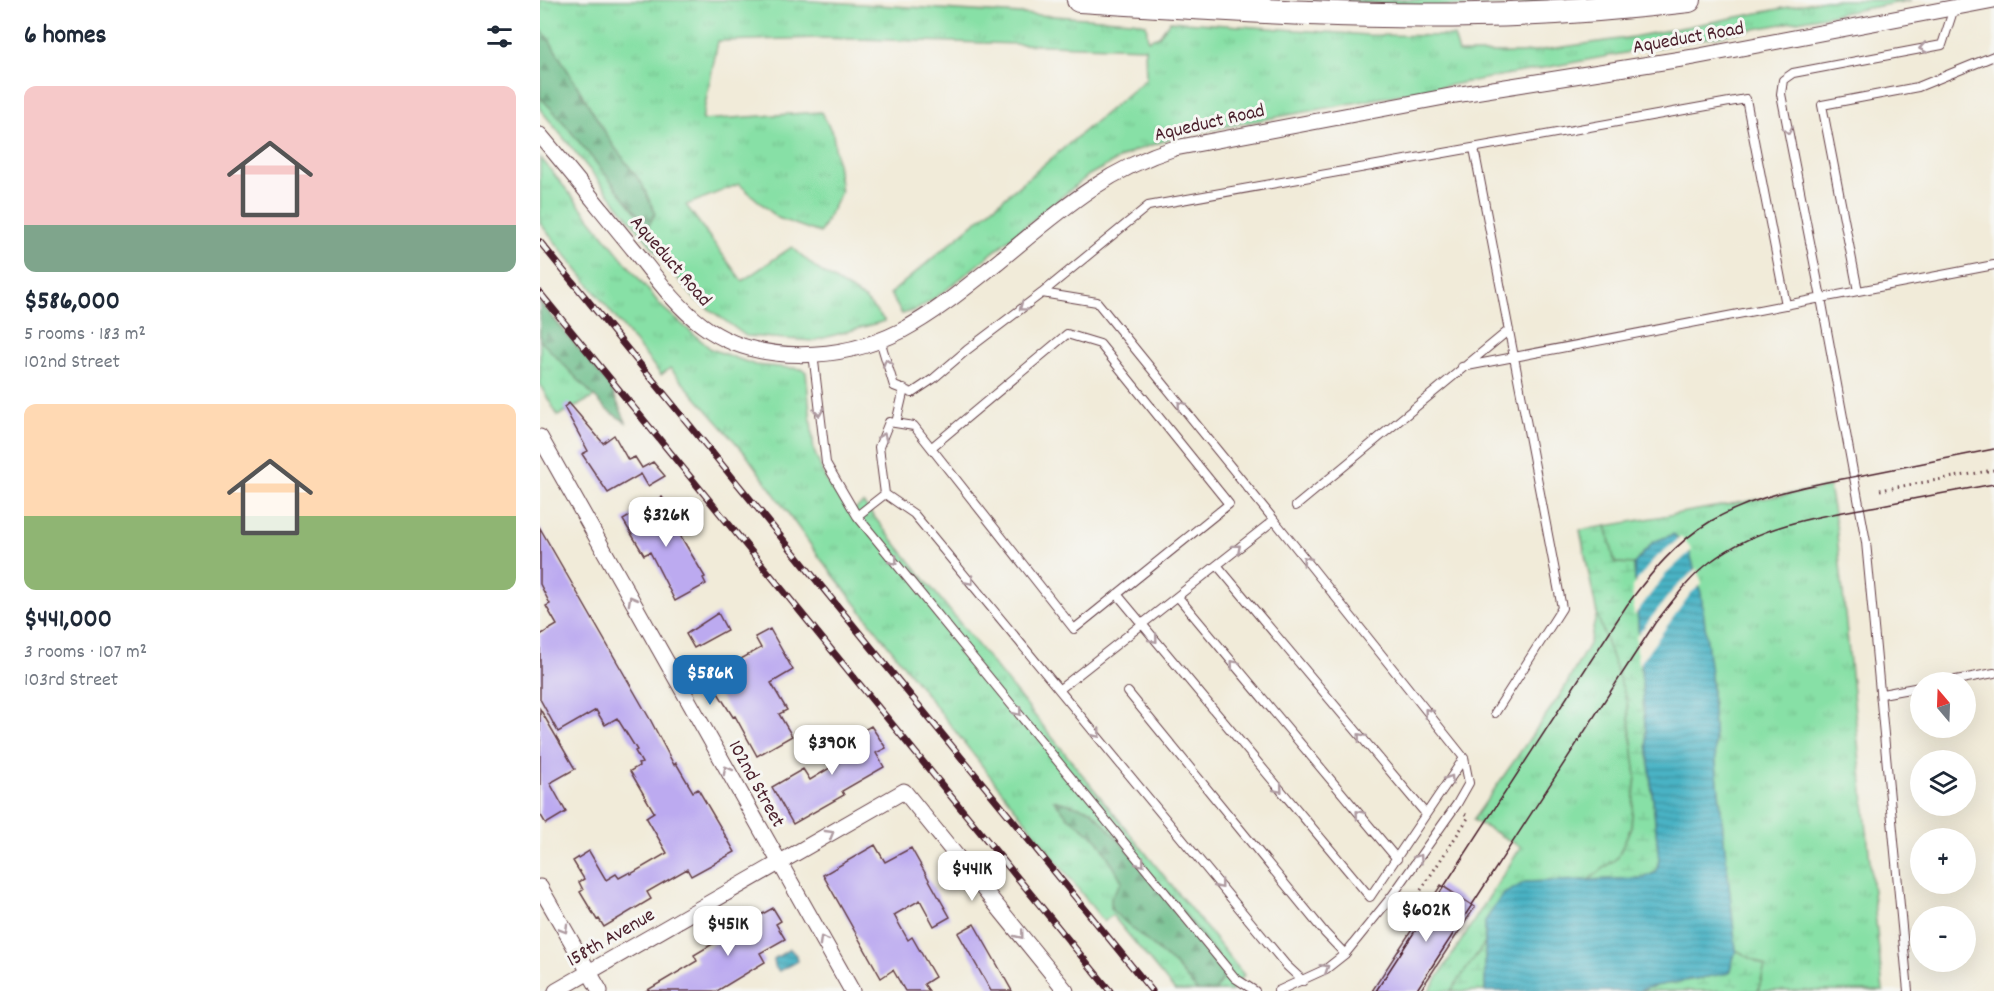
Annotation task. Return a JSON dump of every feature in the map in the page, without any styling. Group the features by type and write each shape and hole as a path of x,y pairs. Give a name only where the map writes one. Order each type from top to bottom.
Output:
{"highway":[{"path":"1079,0 1232,9 1430,15 1548,12 1689,0"}],"street":[{"name":"Aqueduct Road","path":"540,135 663,285 700,324 722,338 748,348 778,353 813,353 850,348 880,340 918,322 954,298 1093,185 1134,162 1165,151 1218,138 1455,95 1666,62 1994,0"},
{"name":"102nd Street","path":"540,437 852,991"},
{"name":"158th Avenue","path":"556,991 904,791 1066,991"},
{"path":"540,887 600,991"}],"lane":[{"path":"1908,991 1866,542 1781,94 1783,80 1794,72 1942,45 1954,8"},
{"path":"1858,291 1822,105 1918,87 1994,56"},
{"path":"880,340 894,386 912,393 1042,293 1148,206 1746,99 1786,304"},
{"path":"1474,148 1562,608 1496,712"},
{"path":"1462,367 1994,265"},
{"path":"1042,293 1097,302 1464,758 1469,783 1457,804 1392,896 1345,954 1326,969 1278,991"},
{"path":"1296,506 1509,330"},
{"path":"932,447 1067,334 1100,344 1229,504 1074,629 914,426 889,422 879,447 885,495 914,514 1286,965 1303,981"},
{"path":"813,353 826,464 857,516 1235,978 1255,991"},
{"path":"896,423 904,389"},
{"path":"857,516 885,495"},
{"path":"1060,689 1274,520"},
{"path":"1216,565 1426,814"},
{"path":"1117,594 1370,897 1464,758"},
{"path":"1178,597 1396,859"},
{"path":"1976,676 1994,673"},
{"path":"1882,694 1910,689"},
{"path":"1128,692 1325,933 1345,954"}],"path":[{"path":"1880,490 1994,470"},
{"path":"1419,920 1406,913 1468,818 1457,804"}],"green space":[{"path":"540,0 797,0 1133,21 1146,24 1148,40 1159,36 1170,21 1367,35 1454,36 1459,53 1522,53 1633,37 1825,0 1912,0 1185,134 1134,151 1089,175 945,291 918,309 902,314 890,294 1146,79 1145,48 820,38 718,41 702,120 821,112 833,134 841,192 820,233 778,218 739,184 686,205 742,281 792,247 817,269 865,299 885,321 813,341 746,336 694,298 540,109"},
{"path":"1312,0 1588,0 1434,7"},
{"path":"540,29 548,38 613,145 642,184 655,213 648,227 559,117 540,97"},
{"path":"540,157 662,307 711,349 755,365 802,369 806,372 814,451 826,480 850,513 863,503 1244,975 1232,991 1175,991 1112,915 1104,922 820,558 745,453 670,368 661,375 540,223"},
{"path":"540,302 611,388 558,416 540,385"},
{"path":"540,302 611,388 626,422 608,411 540,340"},
{"path":"1829,487 1836,524 1883,991 1758,991 1765,966 1736,950 1716,764 1711,673 1653,542 1634,564 1615,563 1606,526"},
{"path":"1606,526 1615,563 1634,564 1644,713 1659,860 1656,872 1644,878 1589,880 1618,857 1631,827 1636,776 1627,701 1597,614 1580,530"},
{"path":"1597,613 1627,701 1636,776 1631,827 1618,857 1589,880 1525,882 1485,921 1485,943 1451,991 1429,991 1521,847 1473,820 1562,692 1589,644"},
{"path":"1054,800 1091,810 1175,901 1223,963 1224,976 1215,991 1197,991 1176,966 1111,910 1111,897 1122,881 1098,840 1067,816"},
{"path":"1485,943 1485,991 1451,991"},
{"path":"1736,950 1765,966 1758,991 1637,991 1728,973"}],"water":[{"path":"1674,534 1690,553 1701,593 1711,673 1716,764 1736,950 1729,973 1637,991 1485,991 1485,921 1502,895 1525,882 1644,878 1656,872 1659,860 1644,713 1634,564 1653,542"},
{"path":"790,949 796,955 797,961 779,971 775,967 774,959"}],"pier":[{"path":"1681,537 1692,550 1665,575 1634,616 1632,587 1654,559"},
{"path":"1697,568 1702,584 1691,593 1638,666 1636,637 1673,590"}],"building":[{"path":"569,403 603,443 614,435 628,460 635,457 642,468 653,462 665,476 648,486 641,474 608,493 582,454 588,451 564,407"},
{"path":"662,497 685,533 680,535 705,577 703,578 706,584 675,601 650,552 644,555 623,520"},
{"path":"540,528 674,765 676,763 693,792 698,789 735,852 691,876 687,869 647,892 651,899 604,927 599,919 597,920 580,892 583,890 579,882 584,879 573,861 589,851 606,880 616,874 619,878 630,872 631,874 667,853 646,817 654,812 630,771 642,763 635,751 637,750 617,718 605,725 596,710 558,732 540,699 540,635 557,625 546,606 550,604 540,584"},
{"path":"718,613 727,630 694,648 686,634"},
{"path":"770,629 793,670 771,683 787,710 779,714 792,736 757,756 735,716 733,717 708,677 761,648 755,637"},
{"path":"540,709 575,769 550,783 566,812 546,824 540,814"},
{"path":"871,726 886,748 876,753 884,767 842,791 844,795 793,824 772,787 803,769 810,780 838,763 830,749"},
{"path":"875,845 885,862 911,848 950,917 934,926 920,900 894,915 908,940 912,937 935,977 924,984 929,991 905,991 893,970 881,978 823,875"},
{"path":"1441,885 1475,907 1420,991 1372,991"},
{"path":"773,908 781,921 776,924 785,939 760,953 765,962 717,991 646,991 697,961 694,955 720,938"},
{"path":"974,924 1012,991 991,991 958,933"}],"tram line":[{"path":"1376,991 1627,605 1655,570 1686,538 1711,521 1766,497 1994,449"},
{"path":"1416,991 1655,623 1702,569 1729,549 1748,539 1790,524 1811,518 1994,484"}],"railway":[{"path":"540,242 1152,991"},
{"path":"540,293 1110,991"}]}
